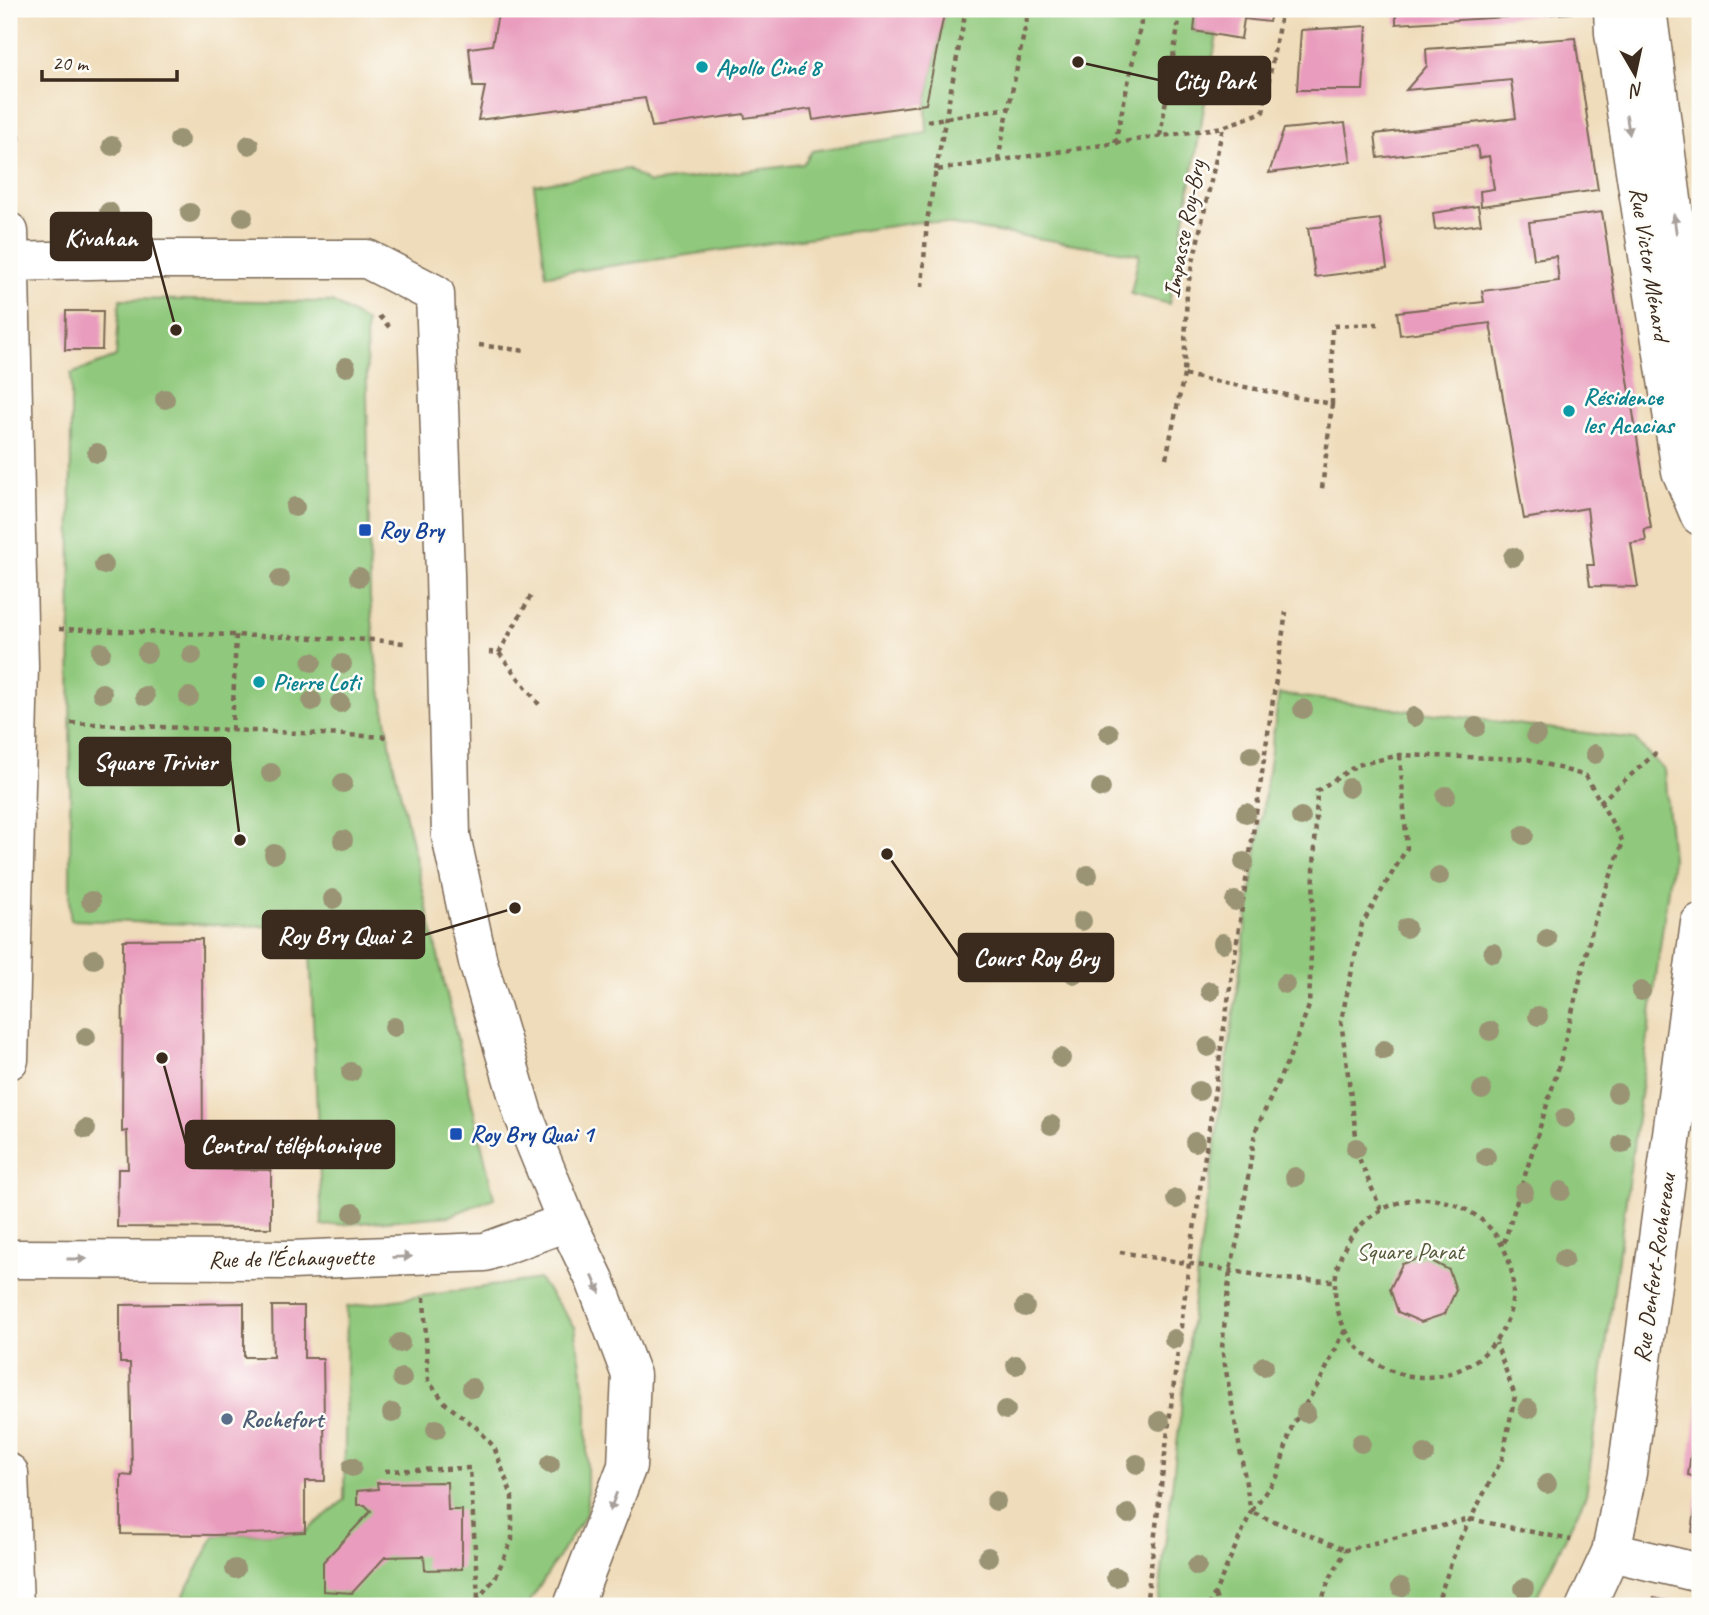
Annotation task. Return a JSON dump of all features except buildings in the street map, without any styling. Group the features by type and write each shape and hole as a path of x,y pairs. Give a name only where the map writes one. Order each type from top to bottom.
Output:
{"street":[{"name":"Rue Victor Ménard","path":"1613,9 1614,33 1681,471 1700,516"},
{"name":"Rue Victor Ménard","path":"1647,9 1700,413"},
{"path":"9,232 14,666 9,1060"},
{"path":"9,262 367,259 435,294 451,836 478,962 523,1114 567,1222 595,1280 631,1375 627,1466 573,1606"},
{"name":"Rue Denfert-Rochereau","path":"1586,1606 1611,1552 1627,1473 1700,923"},
{"name":"Rue de l'Échauguette","path":"9,1259 292,1260 485,1252 567,1222"},
{"path":"9,1473 18,1603"},
{"path":"1611,1552 1700,1573"}],"path":[{"path":"922,287 927,221 966,9"},
{"path":"998,160 1029,9"},
{"path":"1115,143 1144,9"},
{"path":"1160,136 1181,9"},
{"path":"936,170 1223,127 1263,112 1282,9"},
{"path":"927,121 1009,108"},
{"name":"Impasse Roy-Bry","path":"1166,458 1184,375 1187,289 1223,127"},
{"path":"9,138 21,137"},
{"path":"372,308 395,334 526,351"},
{"path":"1322,489 1332,404 1332,326 1378,324"},
{"path":"1184,375 1332,404"},
{"path":"499,653 533,592"},
{"path":"1146,1606 1189,1263 1286,612"},
{"path":"70,629 374,640"},
{"path":"232,730 236,635"},
{"path":"445,648 499,653 541,706"},
{"path":"71,723 390,737"},
{"path":"1600,802 1657,752"},
{"path":"1381,1210 1359,1158 1341,1021 1363,925 1408,848 1400,755"},
{"path":"1251,1512 1222,1348 1230,1270 1240,1230 1255,1132 1290,1056 1309,1006 1317,791 1357,765 1400,755 1528,759 1586,776 1623,842 1594,922 1559,1066 1503,1246"},
{"path":"1419,1198 1444,1200 1478,1217 1488,1225 1503,1246 1512,1269 1514,1295 1508,1320 1495,1342 1477,1361 1455,1373 1429,1377 1404,1375 1380,1366 1360,1351 1345,1330 1336,1306 1334,1281 1340,1256 1353,1233 1371,1216 1393,1203 1419,1198"},
{"path":"1120,1252 1281,1279 1334,1281"},
{"path":"421,1256 428,1381 447,1405 477,1428 494,1447 512,1496 512,1540 495,1578 472,1606"},
{"path":"1209,1606 1251,1512 1276,1477 1292,1426 1320,1381 1345,1330"},
{"path":"1436,1606 1454,1553 1502,1459 1515,1396 1495,1342"},
{"path":"385,1471 470,1468 478,1599"},
{"path":"1251,1512 1346,1550 1470,1519 1565,1538"},
{"path":"1320,1606 1329,1580 1346,1550"},
{"path":"1214,1594 1219,1606"}],"green space":[{"path":"945,9 1194,9 1194,31 1217,35 1169,304 1131,294 1139,254 927,221 546,275 534,185 628,169 649,183 803,164 812,151 927,133 926,104"},
{"path":"120,299 332,302 366,322 370,598 376,660 393,761 494,1198 449,1216 322,1226 309,928 70,920 71,374 116,357"},
{"name":"Square Parat","path":"1279,694 1634,739 1664,770 1672,859 1586,1495 1532,1606 1158,1606 1198,1265"},
{"path":"539,1279 575,1327 587,1404 587,1512 527,1606 178,1606 215,1535 305,1532 344,1500 347,1307"}],"place":[{"name":"City Park","path":"1078,62"},
{"name":"Apollo Ciné 8","path":"702,67"},
{"name":"Kivahan","path":"176,330"},
{"name":"Résidence les Acacias","path":"1569,411"},
{"name":"Roy Bry","path":"365,530"},
{"name":"Pierre Loti","path":"259,682"},
{"name":"Square Trivier","path":"240,840"},
{"name":"Cours Roy Bry","path":"887,854"},
{"name":"Roy Bry Quai 2","path":"515,908"},
{"name":"Central téléphonique","path":"162,1058"},
{"name":"Roy Bry Quai 1","path":"456,1134"},
{"name":"Rochefort","path":"227,1419"}]}
